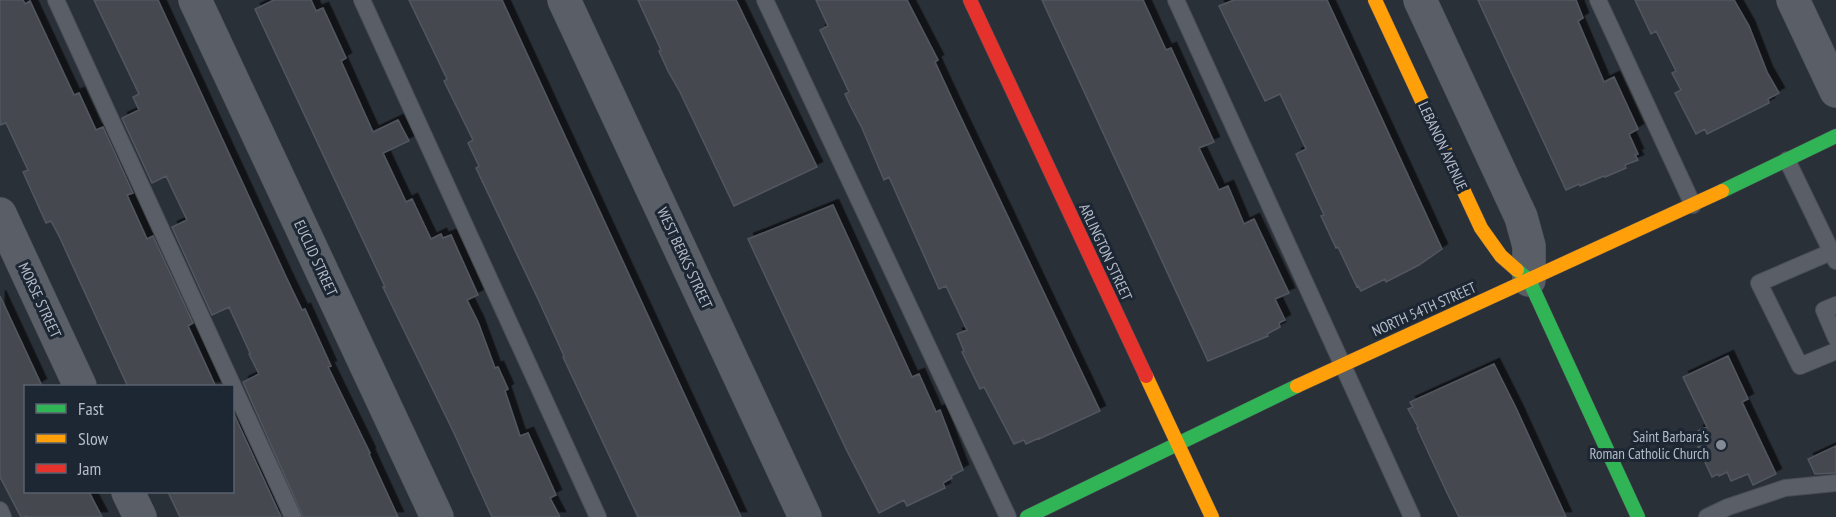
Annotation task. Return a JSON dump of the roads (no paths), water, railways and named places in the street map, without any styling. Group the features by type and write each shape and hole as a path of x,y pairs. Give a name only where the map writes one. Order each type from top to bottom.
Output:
{"street":[{"name":"EUCLID STREET","path":"195,0 437,517"},
{"name":"WEST BERKS STREET","path":"564,0 806,517"},
{"name":"ARLINGTON STREET","path":"970,0 1212,517"},
{"name":"LEBANON AVENUE","path":"1375,0 1481,228 1501,256 1529,280"},
{"name":"LEBANON AVENUE","path":"1420,0 1521,217 1529,246 1529,280 1638,517"},
{"path":"1793,0 1836,92"},
{"name":"NORTH 54TH STREET","path":"1027,517 1341,364 1693,205 1836,136"},
{"name":"MORSE STREET","path":"0,214 79,385"},
{"path":"128,493 140,517"}],"lane":[{"path":"56,0 232,385"},
{"path":"362,0 598,517"},
{"path":"765,0 1008,517"},
{"path":"1176,0 1412,517"},
{"path":"1598,0 1693,205"},
{"path":"1787,160 1834,256 1759,283 1800,366 1836,351"},
{"path":"1836,305 1824,310 1836,338"},
{"path":"234,388 293,517"},
{"path":"1707,517 1728,507 1785,488 1836,483"},
{"path":"0,510 3,517"}],"place":[{"name":"Saint Barbara's Roman Catholic Church","path":"1721,445"}]}
